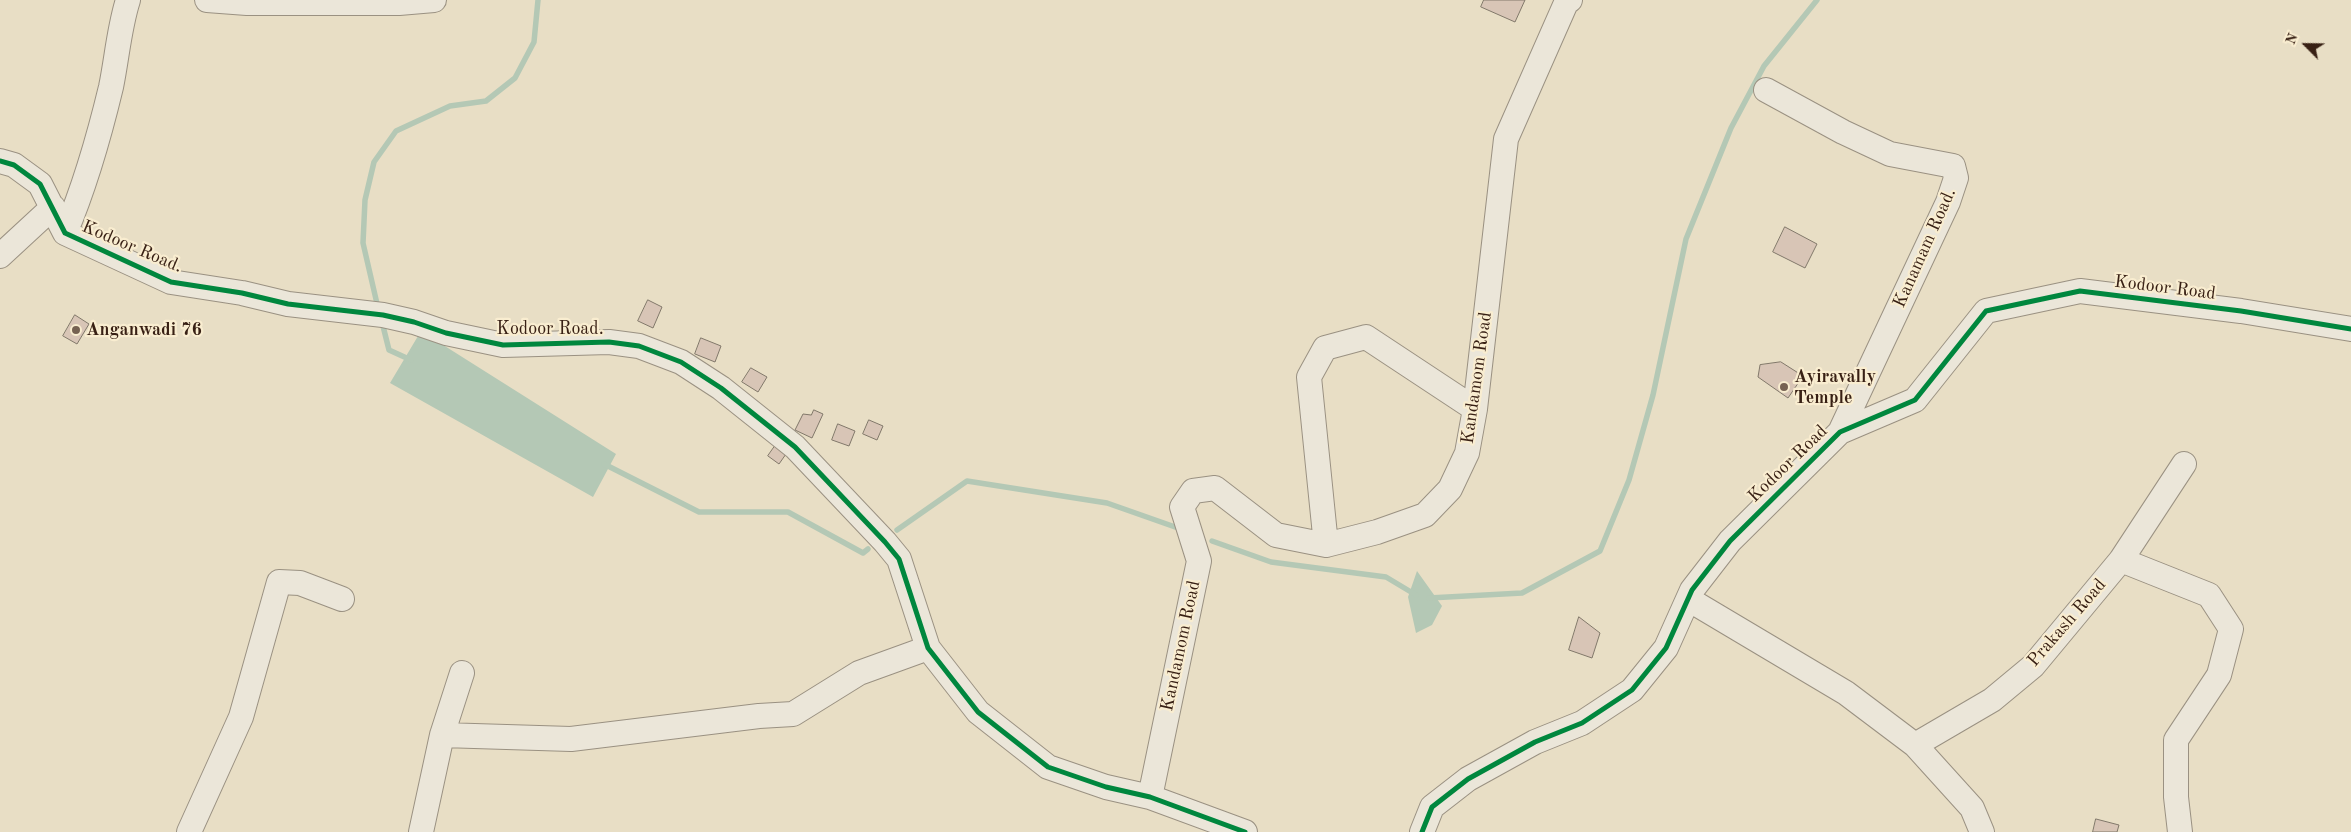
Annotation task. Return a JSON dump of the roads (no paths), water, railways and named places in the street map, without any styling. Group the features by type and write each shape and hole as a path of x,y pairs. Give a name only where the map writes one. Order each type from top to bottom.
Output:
{"street":[{"path":"65,233 82,192 94,153 111,84 128,0"},
{"path":"207,0 247,3 380,4 434,0"},
{"name":"Kandamom Road","path":"1150,797 1199,561 1182,507 1193,491 1215,488 1276,535 1326,545 1377,532 1425,515 1450,489 1467,453 1475,409 1506,139 1566,3 1570,0"},
{"name":"Kanamam Road.","path":"1766,90 1842,132 1890,154 1953,166 1956,178 1948,202 1840,432"},
{"name":"Kodoor Road.","path":"0,161 14,164 26,171 40,184 65,233 171,282 242,293 288,304 380,315 414,322 446,333 503,345 523,346 599,341 638,346 681,362 721,388 795,447 885,542 899,559 928,648 978,712 1048,767 1106,787 1150,797 1245,832"},
{"path":"0,256 53,207"},
{"name":"Kodoor Road","path":"1422,832 1432,806 1468,779 1535,742 1582,723 1632,690 1666,648 1692,590 1730,541 1840,432 1915,400 1986,311 2080,291 2241,311 2351,329"},
{"path":"1326,545 1308,377 1325,348 1366,337 1475,409"},
{"name":"Prakash Road","path":"1914,745 1992,700 2033,666 2121,560 2184,464"},
{"path":"2121,560 2209,595 2231,629 2219,675 2176,740 2176,797 2180,832"},
{"path":"189,832 241,716 279,582 300,583 342,599"},
{"path":"1688,599 1846,692 1914,745 1972,808 1982,832"},
{"path":"442,735 571,739 759,716 793,714 859,673 928,648"},
{"path":"422,832 442,735 462,673"}],"waterway":[{"path":"378,308 363,243 365,200 374,162 396,131 450,106 486,101 515,78 534,42 538,0"},
{"path":"1429,598 1522,593 1600,551 1629,480 1653,395 1686,239 1731,128 1764,66 1817,0"},
{"path":"382,322 389,350 411,360"},
{"path":"604,464 699,512 788,512 863,553 868,549"},
{"path":"897,530 967,481 1107,503 1178,528"},
{"path":"1212,541 1271,562 1386,577 1416,595"}],"place":[{"name":"Anganwadi 76","path":"76,330"},
{"name":"Ayiravally Temple","path":"1784,387"}]}
